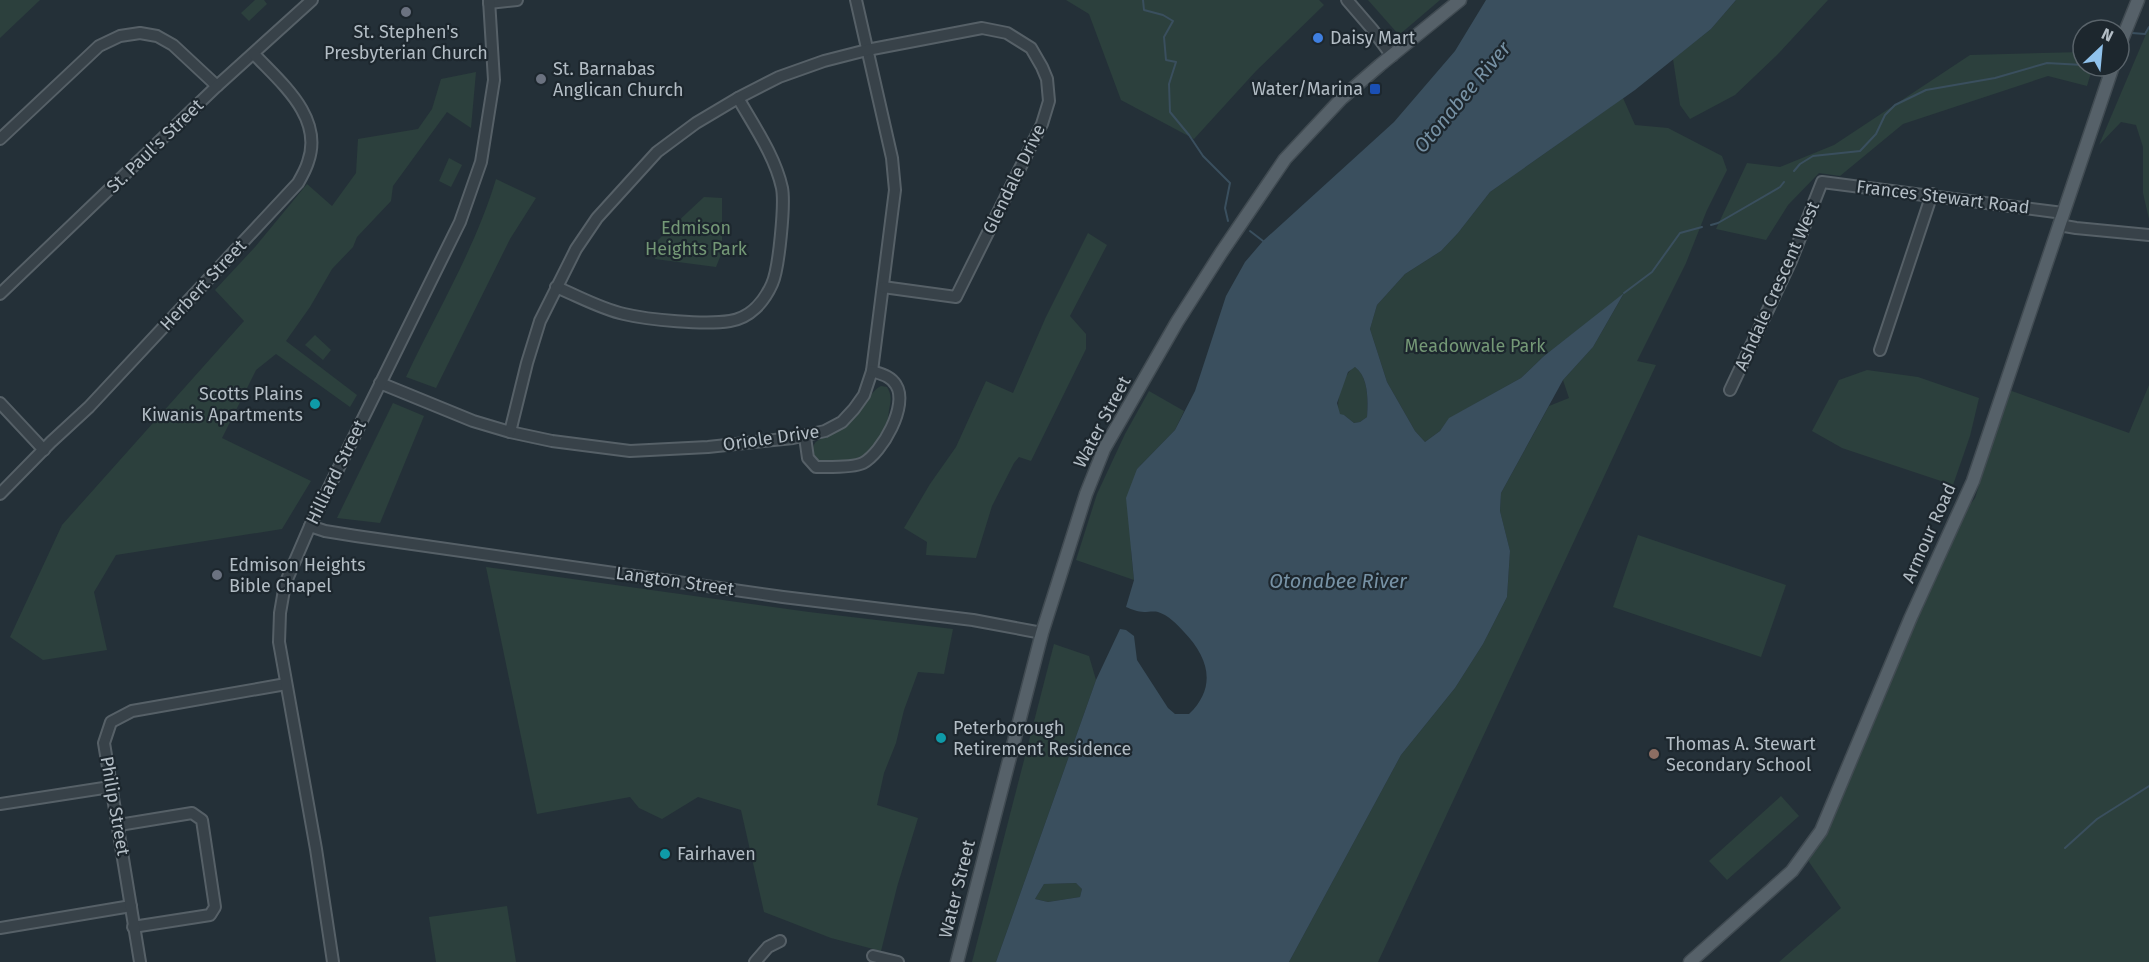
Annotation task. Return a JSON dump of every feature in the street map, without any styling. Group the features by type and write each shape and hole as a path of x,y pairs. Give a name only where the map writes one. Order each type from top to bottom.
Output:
{"main road":[{"name":"Water Street","path":"957,962 1042,633 1086,494 1104,449 1177,322 1285,159 1342,98 1460,0"},
{"path":"2131,18 2138,0"},
{"name":"Armour Road","path":"1690,962 1792,871 1821,831 1911,617 1972,481 2109,78"}],"street":[{"name":"St. Paul's Street","path":"0,294 217,86 312,0"},
{"path":"489,2 517,0"},
{"name":"Oriole Drive","path":"380,382 473,421 510,432 552,441 630,451 708,447 806,437 842,422 864,395 872,371 895,190 892,158 856,0"},
{"path":"1347,0 1392,56"},
{"name":"Hilliard Street","path":"333,962 316,849 279,642 280,613 285,584 310,526 460,222 481,162 494,80 489,2"},
{"name":"Glendale Drive","path":"867,50 982,28 1007,33 1031,48 1047,79 1048,101 1042,124 956,297 883,287"},
{"path":"0,139 99,46 120,36 140,33 157,36 173,45 217,86"},
{"path":"510,432 540,321 556,287 576,249 597,218 648,160 696,123 738,98 790,73 867,50"},
{"name":"Herbert Street","path":"0,494 89,407 298,183 309,160 312,136 306,114 292,95 254,54"},
{"path":"556,287 623,314 649,318 698,322 731,321 753,312 773,283 783,214 782,190 773,162 738,98"},
{"name":"Frances Stewart Road","path":"1822,182 1932,194 2061,219 2076,228 2149,235"},
{"name":"Ashdale Crescent West","path":"1730,390 1791,261 1822,182"},
{"path":"1880,350 1932,194"},
{"path":"806,437 808,458 816,467 863,463 879,448 891,430 899,406 898,386 889,377 872,371"},
{"path":"0,403 44,450"},
{"name":"Langton Street","path":"310,526 324,531 356,536 783,597 973,620 1042,633"},
{"name":"Philip Street","path":"140,962 104,743 111,722 132,711 286,684"},
{"path":"0,804 110,787"},
{"path":"119,825 192,813 202,819 215,907 214,912 210,915 133,927"},
{"path":"0,928 131,906"},
{"path":"755,962 768,947 780,941"},
{"path":"873,957 898,962"}],"green space":[{"path":"0,0 40,0 0,38"},
{"path":"255,0 264,0 267,4 249,21 241,13"},
{"path":"1066,0 1319,0 1324,5 1256,71 1194,139 1121,100 1089,14"},
{"path":"1368,0 1440,0 1399,35"},
{"path":"1736,0 1828,0 1777,55 1735,95 1690,119 1680,105 1673,59 1711,29"},
{"path":"2149,27 2149,219 2143,193 2143,147 2136,125 2121,122 2099,145 2127,78 2131,78 2131,69"},
{"path":"2071,52 2071,78 2089,78 2087,86 2048,76 1903,124 1840,176 1819,173 1788,205 1766,240 1716,229 1747,163 1780,167 1834,145 1970,55"},
{"path":"476,72 471,128 447,112 393,186 391,201 357,237 353,247 332,269 310,307 286,341 357,395 350,407 276,354 256,370 222,438 311,481 282,529 116,555 94,592 107,650 43,660 10,637 62,525 244,321 215,290 255,247 307,184 332,206 356,173 358,139 418,129 432,109 441,79"},
{"name":"Meadowvale Park","path":"1623,98 1635,125 1668,128 1722,156 1727,170 1707,210 1686,263 1637,361 1656,365 1378,962 1289,962 1401,755 1455,688 1483,644 1507,597 1510,551 1500,511 1501,493 1549,406 1569,398 1563,380 1593,347 1623,295 1544,356 1521,378 1450,418 1440,431 1425,442 1415,431 1387,382 1370,329 1377,305 1405,274 1441,251 1490,192"},
{"path":"449,158 462,165 451,187 439,181"},
{"path":"496,179 536,198 510,239 436,388 406,377 466,255"},
{"name":"Edmison Heights Park","path":"704,197 722,198 722,252 716,267 655,259 658,240"},
{"path":"1088,233 1107,245 1070,316 1086,334 1086,349 1031,461 1019,457 1014,463 992,506 976,558 926,555 927,542 904,528 930,484 956,447 986,381 1013,393 1045,319"},
{"path":"315,335 331,350 323,360 305,345"},
{"path":"1355,367 1363,377 1368,404 1367,417 1354,423 1344,415 1340,415 1338,403 1344,381"},
{"path":"1867,370 1918,377 1979,398 1970,436 1953,485 1842,448 1812,431 1839,380"},
{"path":"2149,385 2149,962 1779,962 1841,908 1807,859 1960,517 1975,498 2009,390 2129,433"},
{"path":"881,386 887,387 891,401 885,431 876,445 853,460 834,463 816,461 813,452 815,443 851,421"},
{"path":"1149,391 1184,411 1175,430 1137,469 1131,551 1134,580 1076,560 1097,494 1125,434"},
{"path":"393,403 424,416 380,523 337,518"},
{"path":"1638,535 1786,585 1761,657 1613,607"},
{"path":"486,567 809,612 953,629 944,674 918,672 904,710 896,743 884,773 877,805 918,818 881,951 831,938 764,912 741,810 698,797 662,819 639,808 630,797 537,814"},
{"path":"1054,644 1089,656 1096,680 996,962 972,962"},
{"path":"1781,796 1799,816 1727,880 1709,861"},
{"path":"1076,883 1082,889 1080,897 1048,902 1035,899 1044,884"},
{"path":"507,906 516,962 436,962 429,917"}],"water":[{"name":"Otonabee River","path":"1486,0 1736,0 1711,29 1635,90 1490,192 1441,251 1405,274 1377,305 1370,329 1387,382 1415,431 1425,442 1440,431 1449,418 1521,378 1544,356 1624,293 1593,347 1563,380 1501,493 1500,511 1510,551 1507,597 1483,644 1455,688 1401,755 1289,962 996,962 1096,680 1120,629 1134,636 1137,660 1168,708 1175,714 1189,714 1204,693 1206,673 1204,662 1193,642 1162,613 1139,612 1126,607 1134,580 1126,498 1137,469 1175,430 1195,391 1226,296 1245,262 1263,241 1394,122 1455,51","holes":["1355,367 1363,377 1368,404 1367,417 1354,423 1340,414 1337,403 1348,372","1076,883 1082,889 1080,897 1048,902 1035,899 1044,884"]}],"waterway":[{"path":"1143,0 1144,10 1163,15 1173,21 1164,37 1166,60 1176,62 1169,84 1170,112 1203,156 1230,183 1225,208 1228,221"},
{"path":"2132,33 2145,34 2149,27"},
{"path":"1794,171 1813,156 1860,151 1876,134 1885,115 1895,105 1926,90 1995,78 2047,63 2071,64"},
{"path":"1711,225 1780,187 1784,182"},
{"path":"1624,293 1652,272 1680,233 1702,227"},
{"path":"1250,231 1263,241"},
{"path":"2065,848 2097,819 2149,786"}],"place":[{"name":"St. Stephen's Presbyterian Church","path":"406,12"},
{"name":"Daisy Mart","path":"1318,38"},
{"name":"St. Barnabas Anglican Church","path":"541,79"},
{"name":"Water/Marina","path":"1375,89"},
{"name":"Scotts Plains Kiwanis Apartments","path":"315,404"},
{"name":"Edmison Heights Bible Chapel","path":"217,575"},
{"name":"Peterborough Retirement Residence","path":"941,738"},
{"name":"Thomas A. Stewart Secondary School","path":"1654,754"},
{"name":"Fairhaven","path":"665,854"}]}
